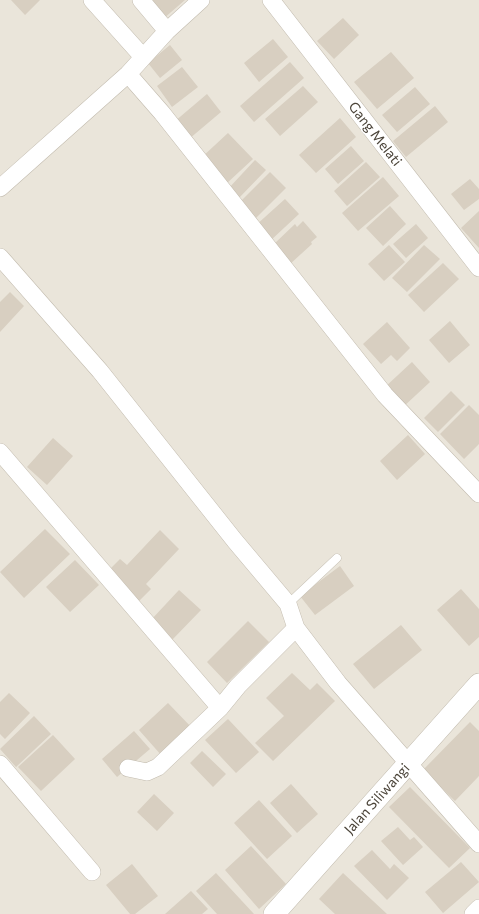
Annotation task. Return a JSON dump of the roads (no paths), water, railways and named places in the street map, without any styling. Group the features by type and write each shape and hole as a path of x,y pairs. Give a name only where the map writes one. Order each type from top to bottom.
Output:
{"street":[{"path":"92,0 143,57"},
{"path":"141,0 167,31"},
{"path":"0,188 128,74 167,31 201,0"},
{"name":"Gang Melati","path":"271,0 479,268"},
{"path":"128,74 162,113 385,395 479,494"},
{"path":"0,257 100,371 288,604 296,628 338,683 479,844"},
{"path":"0,452 220,708"},
{"path":"128,768 147,772 158,767 220,708 238,686 296,628"},
{"name":"Jalan Siliwangi","path":"274,914 479,684"},
{"path":"0,764 92,872"},
{"path":"473,914 479,908"}],"lane":[{"path":"288,604 337,558"}]}
